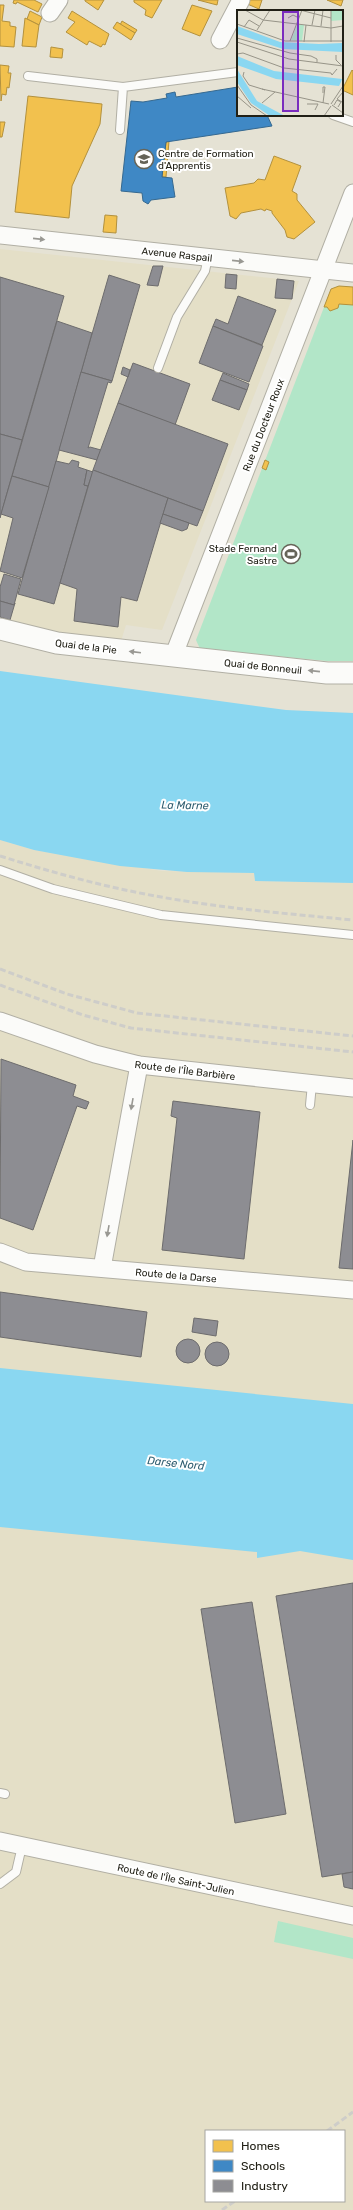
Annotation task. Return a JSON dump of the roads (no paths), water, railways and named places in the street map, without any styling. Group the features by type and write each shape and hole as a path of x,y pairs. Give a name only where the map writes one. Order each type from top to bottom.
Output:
{"street":[{"path":"220,40 241,0"},
{"name":"Rue du Docteur Roux","path":"173,657 353,193"},
{"name":"Avenue Raspail","path":"0,235 353,273"},
{"name":"Quai de la Pie","path":"0,629 57,643 173,657"},
{"name":"Quai de Bonneuil","path":"173,657 327,673 353,673"},
{"name":"Route de l'Île Barbière","path":"0,1021 96,1054 139,1065 353,1088"},
{"path":"102,1268 139,1065"},
{"name":"Route de la Darse","path":"0,1252 26,1262 353,1290"},
{"name":"Route de l'Île Saint-Julien","path":"0,1841 353,1916"}],"lane":[{"path":"28,76 124,87 237,72"},
{"path":"120,130 124,87"},
{"path":"336,116 353,122"},
{"path":"158,368 177,317 205,271 208,257"},
{"path":"0,870 53,889 161,915 353,936"},
{"path":"310,1105 312,1084"},
{"path":"0,1884 16,1872 22,1846"}],"water":[{"name":"La Marne","path":"0,671 286,710 353,713 353,883 255,881 254,873 187,872 120,866 34,850 0,840"},
{"name":"Darse Nord","path":"0,1368 353,1404 353,1560 300,1551 257,1558 257,1552 0,1527"}],"railway":[{"path":"0,856 84,880 189,902 353,920"},
{"path":"0,969 67,994 137,1013 353,1036"},
{"path":"0,985 83,1015 131,1028 353,1052"},
{"path":"328,2130 353,2112"},
{"path":"222,2210 234,2202"}],"place":[{"name":"Centre de Formation d'Apprentis","path":"144,159"},
{"name":"Stade Fernand Sastre","path":"291,554"}]}
